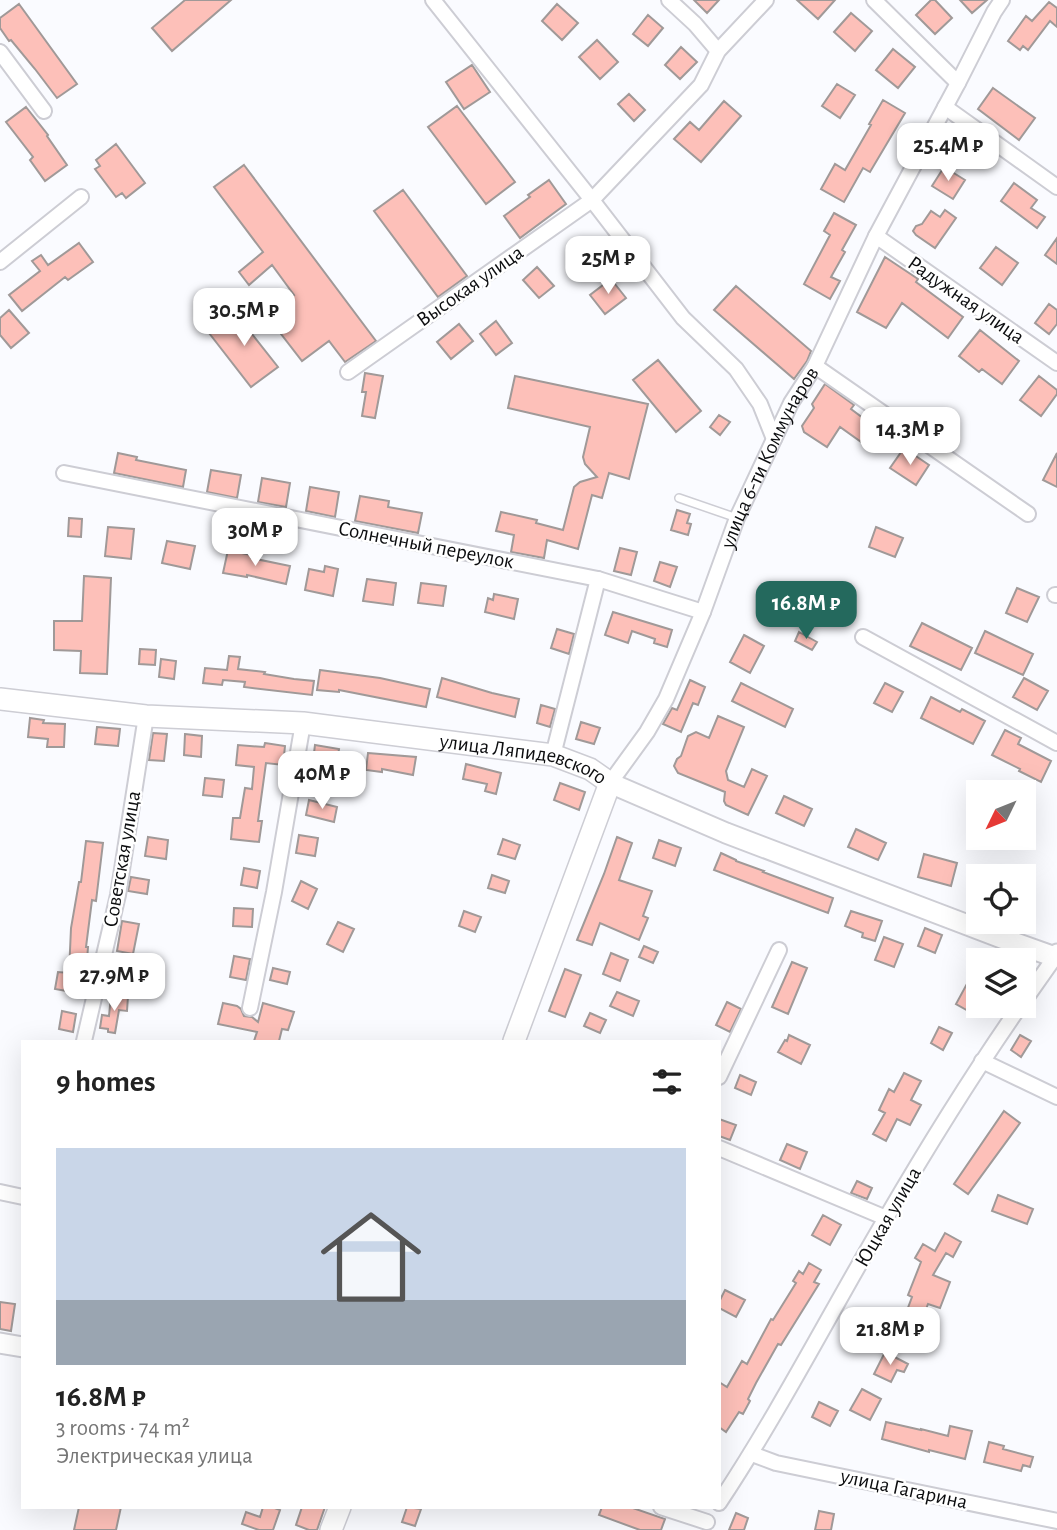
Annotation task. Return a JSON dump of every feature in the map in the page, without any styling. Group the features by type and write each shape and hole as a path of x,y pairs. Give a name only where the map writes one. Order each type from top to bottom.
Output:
{"main road":[{"name":"улица Ляпидевского","path":"0,699 146,716 303,723 553,755 590,769 610,783"},
{"name":"улица 6-ти Коммунаров","path":"514,1040 610,783"},
{"path":"331,1530 339,1509"}],"street":[{"path":"433,0 683,318 736,369 760,404 774,439"},
{"path":"669,0 695,24 718,51"},
{"name":"Высокая улица","path":"348,372 592,200 701,85 718,51 765,0"},
{"path":"874,0 958,83"},
{"name":"улица 6-ти Коммунаров","path":"610,783 647,732 666,699 703,612 737,518 791,403 815,366 876,236 1002,0"},
{"path":"0,52 44,111"},
{"path":"945,107 1057,187"},
{"path":"0,262 81,197"},
{"name":"Радужная улица","path":"876,236 1057,363"},
{"path":"815,366 1028,514"},
{"name":"Солнечный переулок","path":"64,473 598,579 703,612"},
{"path":"553,755 598,579"},
{"path":"863,637 1057,743"},
{"name":"Советская улица","path":"84,1040 118,895 146,716"},
{"path":"250,1008 274,892 303,723"},
{"name":"улица Ляпидевского","path":"610,783 726,833 1007,940 1056,955"},
{"path":"721,1073 779,950"},
{"path":"1036,984 1056,955"},
{"name":"Юцкая улица","path":"721,1500 752,1454 886,1217 982,1061 1012,1018"},
{"path":"982,1061 1057,1097"},
{"path":"721,1149 886,1217"},
{"path":"0,1192 21,1197"},
{"path":"0,1343 21,1347"},
{"name":"улица Гагарина","path":"752,1454 776,1463 1057,1521"},
{"path":"666,1509 704,1526"},
{"name":"Юцкая улица","path":"704,1526 715,1509"},
{"path":"1027,1530 1034,1516"}],"lane":[{"path":"679,498 737,518"}],"building":[{"path":"185,0 231,0 172,51 152,28"},
{"path":"694,0 719,0 707,13"},
{"path":"797,0 835,0 818,19"},
{"path":"931,0 935,0 952,18 935,34 916,15"},
{"path":"960,0 987,0 972,13"},
{"path":"1049,2 1057,8 1057,27 1050,21 1028,50 1023,46 1020,50 1008,41 1026,16 1032,21"},
{"path":"19,4 77,84 57,98 0,28 0,18"},
{"path":"557,4 578,23 562,40 542,21"},
{"path":"851,13 872,31 855,51 834,32"},
{"path":"648,15 663,28 648,46 633,34"},
{"path":"597,40 618,62 600,79 579,57"},
{"path":"681,47 697,62 680,79 665,65"},
{"path":"893,49 915,67 898,88 876,70"},
{"path":"472,65 490,92 464,109 446,82"},
{"path":"837,84 855,95 840,118 822,106"},
{"path":"993,88 1035,118 1019,140 978,109"},
{"path":"629,94 645,110 634,121 618,104"},
{"path":"883,100 905,113 870,172 863,168 844,202 821,189 835,164 845,170"},
{"path":"724,101 741,116 701,162 674,139 690,122 699,130"},
{"path":"457,106 515,182 486,204 428,127"},
{"path":"26,107 67,165 45,181 30,160 33,157 6,122"},
{"path":"116,144 145,183 126,198 122,193 116,197 95,169 100,166 96,160"},
{"path":"244,165 376,341 345,362 329,341 302,361 265,316 294,295 272,265 249,285 239,272 263,252 214,187"},
{"path":"944,167 965,180 953,199 932,186"},
{"path":"549,180 566,204 520,238 504,216"},
{"path":"1014,183 1037,200 1031,208 1045,217 1037,228 1001,201"},
{"path":"403,190 467,276 438,297 374,211"},
{"path":"945,210 956,218 935,248 913,231 931,211 940,217"},
{"path":"834,213 856,225 831,277 840,281 830,299 804,284 830,235 824,231"},
{"path":"1057,238 1057,264 1045,255"},
{"path":"79,243 93,262 68,280 65,277 22,311 9,295 40,271 32,261 41,255 48,265"},
{"path":"996,247 1018,263 1002,285 980,268"},
{"path":"885,257 918,279 916,282 963,317 948,338 902,303 886,328 857,312"},
{"path":"537,267 554,286 539,298 523,280"},
{"path":"611,279 626,298 605,314 590,295"},
{"path":"736,286 811,351 794,379 714,310"},
{"path":"1049,304 1057,310 1057,324 1049,334 1035,323"},
{"path":"241,308 258,329 252,334 278,367 251,387 209,333"},
{"path":"9,310 29,333 11,348 0,335 0,318"},
{"path":"496,321 512,343 496,355 480,334"},
{"path":"459,324 473,341 451,359 437,342"},
{"path":"980,330 1019,361 1002,384 982,369 979,372 959,356"},
{"path":"658,360 701,411 676,432 633,380"},
{"path":"365,373 383,376 375,418 362,416 366,392 362,392"},
{"path":"515,376 648,404 629,479 609,473 602,498 592,495 578,549 547,540 544,558 511,552 514,535 496,531 501,512 537,520 536,523 563,530 574,487 580,482 597,477 585,464 583,457 590,427 508,408"},
{"path":"1039,376 1057,390 1041,416 1020,400"},
{"path":"825,384 854,405 851,409 883,433 871,449 840,427 827,447 804,432 802,426"},
{"path":"719,415 730,422 720,435 710,427"},
{"path":"904,448 929,465 916,485 890,468"},
{"path":"118,453 137,457 136,460 186,470 183,487 114,473"},
{"path":"1057,453 1057,487 1043,480"},
{"path":"211,470 241,475 237,498 207,492"},
{"path":"262,478 290,483 286,507 258,502"},
{"path":"310,487 339,492 335,517 306,511"},
{"path":"360,496 389,501 388,507 422,513 418,533 355,521"},
{"path":"677,510 690,514 687,523 691,524 688,535 671,530"},
{"path":"69,518 82,519 81,537 68,536"},
{"path":"108,527 134,529 131,559 105,556"},
{"path":"876,527 903,538 895,557 869,547"},
{"path":"167,541 195,546 190,569 162,563"},
{"path":"620,548 637,552 631,575 614,571"},
{"path":"228,550 290,566 286,584 247,575 223,573"},
{"path":"660,562 677,567 670,587 654,581"},
{"path":"325,566 338,569 333,596 305,590 309,569 324,572"},
{"path":"84,576 111,578 107,674 80,673 81,651 54,650 54,621 82,621"},
{"path":"367,579 396,583 393,605 363,601"},
{"path":"421,583 446,586 443,606 418,603"},
{"path":"1017,588 1039,597 1027,622 1006,613"},
{"path":"494,594 518,599 514,619 485,612 488,598 493,600"},
{"path":"613,612 672,630 667,647 654,643 655,639 632,631 628,643 605,635"},
{"path":"922,623 972,648 961,670 910,646"},
{"path":"557,629 574,634 569,654 551,648"},
{"path":"985,631 1033,654 1023,675 975,653"},
{"path":"799,632 817,642 812,650 795,641"},
{"path":"744,635 764,646 750,673 730,662"},
{"path":"140,649 156,650 155,665 139,664"},
{"path":"229,656 240,657 238,669 314,681 312,695 244,687 245,682 223,680 222,685 203,683 205,668 227,670"},
{"path":"161,659 176,661 174,679 159,677"},
{"path":"320,670 380,678 430,689 426,707 339,690 317,690"},
{"path":"442,678 519,699 515,717 437,697"},
{"path":"1024,678 1048,691 1037,710 1013,697"},
{"path":"690,680 705,687 698,705 693,703 681,732 663,724 672,708 677,710"},
{"path":"741,683 793,709 785,727 732,701"},
{"path":"885,683 903,692 892,712 874,703"},
{"path":"931,697 985,721 973,744 921,718"},
{"path":"541,705 555,709 550,727 537,723"},
{"path":"718,716 744,727 726,771 728,780 744,787 752,769 767,776 748,815 726,805 725,792 678,773 674,766 681,756 688,736 696,732 709,738"},
{"path":"30,718 44,720 43,723 65,724 64,747 47,747 48,739 28,737"},
{"path":"581,722 600,728 594,744 576,739"},
{"path":"97,727 120,729 118,746 95,744"},
{"path":"1005,730 1021,738 1018,744 1051,761 1041,782 992,755"},
{"path":"153,733 167,734 164,761 149,760"},
{"path":"185,734 202,736 201,757 184,755"},
{"path":"265,743 285,746 283,765 266,763 258,821 262,821 259,842 231,839 233,818 240,818 245,788 252,789 254,767 236,765 238,745 264,747"},
{"path":"315,745 339,749 335,773 312,769"},
{"path":"368,753 416,757 413,775 382,769 382,772 366,770"},
{"path":"466,764 501,773 496,794 485,791 487,784 463,779"},
{"path":"205,778 224,780 222,797 203,795"},
{"path":"560,783 585,792 579,810 554,800"},
{"path":"784,796 812,809 804,826 776,813"},
{"path":"309,800 337,807 334,822 306,815"},
{"path":"856,829 886,843 878,860 848,847"},
{"path":"299,835 318,838 315,856 296,853"},
{"path":"148,837 168,840 166,859 145,856"},
{"path":"617,837 632,843 619,880 652,891 643,916 648,918 639,940 600,923 592,945 577,940"},
{"path":"503,839 520,845 515,859 498,854"},
{"path":"659,840 681,848 675,866 653,858"},
{"path":"86,841 103,843 96,901 92,900 87,960 83,960 78,993 55,989 58,972 69,973 71,928"},
{"path":"721,853 833,898 828,913 714,870"},
{"path":"924,854 957,863 951,886 918,877"},
{"path":"244,868 260,871 257,888 241,885"},
{"path":"492,875 509,881 505,893 488,888"},
{"path":"131,877 149,880 147,894 128,891"},
{"path":"301,881 317,889 308,909 292,901"},
{"path":"234,908 253,909 252,927 233,926"},
{"path":"464,911 481,917 475,932 459,926"},
{"path":"851,911 882,921 875,941 862,937 863,933 845,926"},
{"path":"122,921 139,924 133,954 117,951"},
{"path":"338,922 354,929 343,952 327,944"},
{"path":"925,928 942,935 935,953 918,946"},
{"path":"884,937 903,944 894,967 875,960"},
{"path":"644,946 658,952 653,963 639,957"},
{"path":"611,953 628,960 620,981 603,974"},
{"path":"234,956 250,959 246,980 230,977"},
{"path":"792,962 807,968 788,1014 772,1007"},
{"path":"273,968 290,972 287,984 270,980"},
{"path":"565,969 581,975 565,1017 549,1011"},
{"path":"966,986 966,1010 956,1004"},
{"path":"617,992 639,1001 633,1016 610,1006"},
{"path":"111,995 128,996 127,1011 119,1010 115,1033 100,1028 102,1015 109,1016"},
{"path":"727,1002 741,1009 730,1032 716,1025"},
{"path":"223,1003 237,1006 244,1016 252,1017 258,1022 263,1003 294,1012 288,1030 282,1029 279,1040 254,1040 257,1032 218,1024"},
{"path":"62,1011 76,1014 73,1032 59,1029"},
{"path":"590,1013 606,1020 600,1033 584,1026"},
{"path":"939,1027 952,1033 943,1050 931,1043"},
{"path":"789,1035 810,1045 801,1064 778,1052"},
{"path":"1020,1035 1031,1041 1021,1057 1011,1050"},
{"path":"904,1073 921,1081 911,1100 921,1105 910,1125 897,1119 886,1141 873,1134 885,1113 879,1110 889,1089 894,1092"},
{"path":"740,1075 756,1082 751,1095 735,1088"},
{"path":"1004,1111 1020,1123 968,1194 954,1184"},
{"path":"721,1120 736,1125 730,1140 721,1137"},
{"path":"787,1144 807,1152 800,1169 780,1160"},
{"path":"857,1181 872,1188 867,1199 851,1193"},
{"path":"998,1195 1033,1209 1027,1224 992,1211"},
{"path":"823,1215 841,1225 830,1245 812,1235"},
{"path":"945,1233 961,1242 953,1257 946,1253 933,1275 950,1282 940,1308 928,1304 916,1335 900,1329 912,1297 908,1295 921,1262 915,1258 923,1244 935,1251"},
{"path":"809,1263 821,1270 814,1282 819,1284 781,1345 778,1344 748,1399 750,1401 743,1414 739,1412 726,1432 721,1428 721,1383 727,1387 742,1361 747,1364 771,1319 773,1320 796,1283 793,1281 799,1271 803,1274"},
{"path":"725,1290 745,1300 736,1317 721,1309 721,1298"},
{"path":"0,1302 15,1304 11,1331 0,1329"},
{"path":"885,1352 908,1364 904,1372 897,1370 891,1382 874,1374"},
{"path":"862,1389 881,1399 870,1420 850,1410"},
{"path":"819,1402 838,1411 830,1426 812,1417"},
{"path":"886,1422 948,1436 950,1426 972,1431 965,1459 882,1439"},
{"path":"989,1442 1004,1446 1003,1449 1033,1457 1030,1467 1023,1465 1021,1471 984,1462"},
{"path":"79,1509 121,1509 116,1530 74,1530"},
{"path":"262,1509 280,1510 273,1530 259,1530 242,1524 246,1512 260,1517"},
{"path":"301,1509 324,1509 317,1530 296,1525"},
{"path":"406,1509 421,1509 415,1526 402,1522"},
{"path":"601,1509 636,1509 665,1519 661,1530 640,1530 599,1515"},
{"path":"819,1511 834,1514 831,1530 815,1530"},
{"path":"736,1513 748,1518 744,1530 729,1530"}]}
